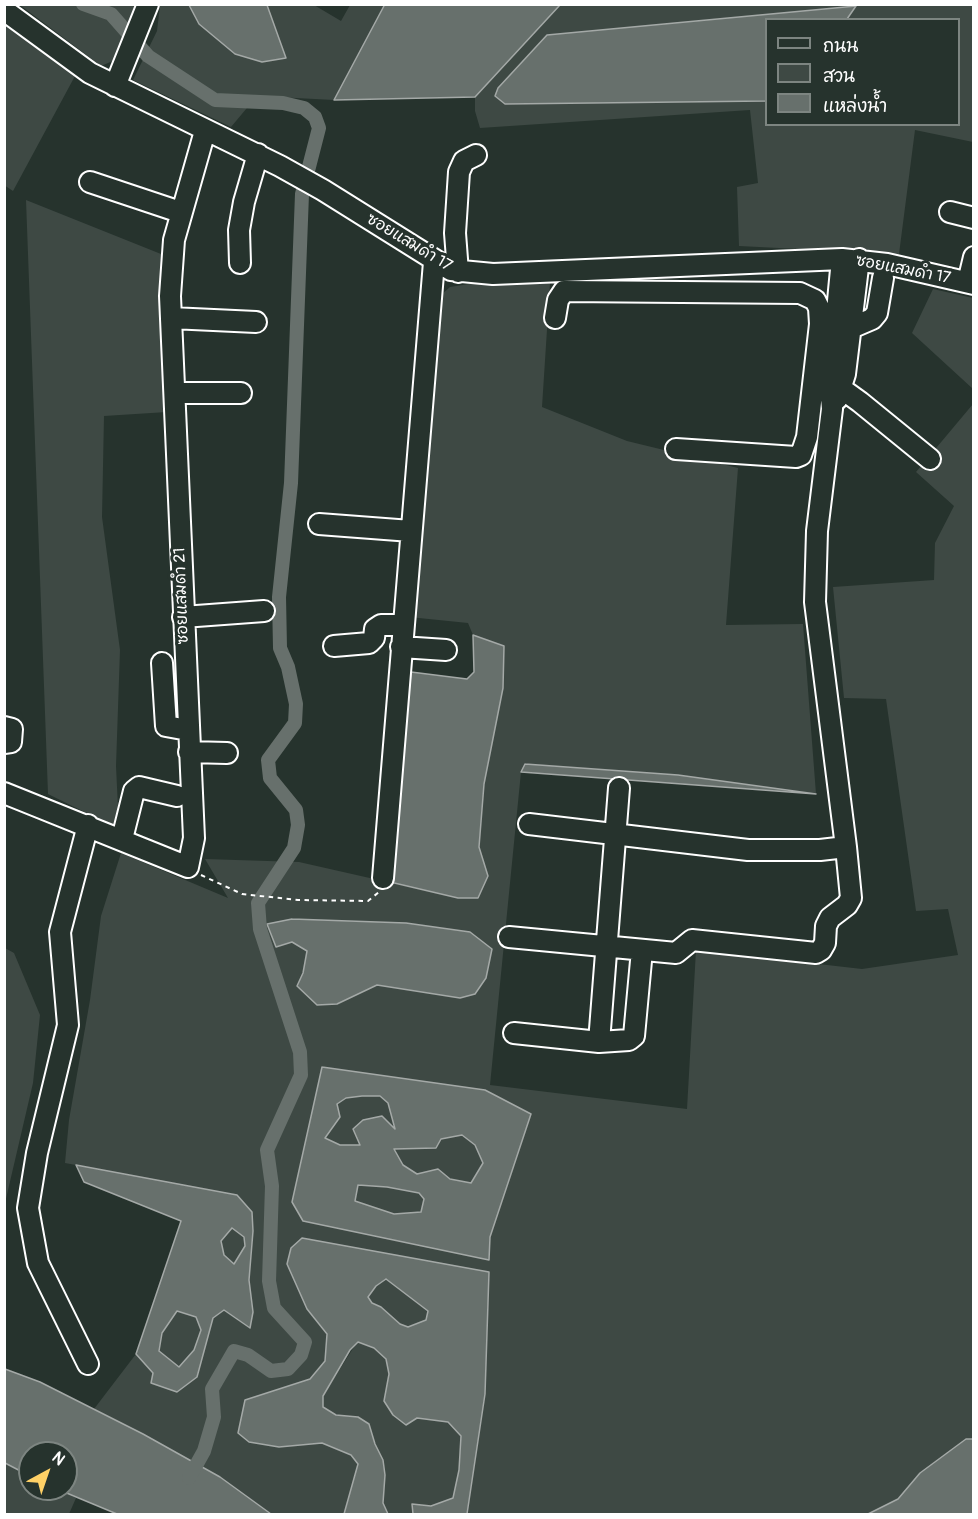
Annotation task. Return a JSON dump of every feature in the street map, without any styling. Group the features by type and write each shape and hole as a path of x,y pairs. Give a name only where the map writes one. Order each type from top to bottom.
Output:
{"street":[{"path":"116,86 148,4"},
{"name":"ซอยแสมดำ 17","path":"4,10 90,73 205,131 258,154 323,190 434,262 458,272 493,274 851,259 971,283"},
{"name":"ซอยแสมดำ 21","path":"188,867 194,847 171,318 174,240 180,212 205,131"},
{"path":"240,263 239,230 242,211 258,154"},
{"path":"458,272 455,233 459,172 464,160 476,155"},
{"path":"90,182 180,212"},
{"path":"950,212 974,218"},
{"path":"971,283 974,257"},
{"path":"836,387 851,328 851,259"},
{"path":"509,937 676,953 692,940 816,953 825,943 826,926 831,918 847,905 851,898 815,602 817,531 851,259"},
{"path":"383,878 434,262"},
{"path":"703,291 704,264"},
{"path":"851,328 872,319 877,313 884,278"},
{"path":"555,318 558,300 564,291 800,293 815,300 819,308 820,324 804,451 796,458 676,449"},
{"path":"171,318 256,322"},
{"path":"836,387 930,459"},
{"path":"174,393 241,393"},
{"path":"319,524 411,531"},
{"path":"183,617 264,611"},
{"path":"334,646 369,643 374,638 375,629 381,625 403,625"},
{"path":"401,647 446,650"},
{"path":"162,663 166,726 188,730"},
{"path":"4,727 12,729 11,742 4,743"},
{"path":"189,752 226,753"},
{"path":"122,839 134,791 139,787 177,796"},
{"path":"599,1042 619,788"},
{"path":"4,793 188,867"},
{"path":"529,824 748,850 820,850 846,847"},
{"path":"88,825 60,932 68,1025 37,1153 28,1208 38,1263 88,1364"},
{"path":"514,1033 599,1042 623,1042 634,1036 642,950"}],"path":[{"path":"188,867 242,894 298,900 368,902 377,896 383,878"}],"green space":[{"path":"20,5 136,5 115,60 101,66"},
{"path":"160,5 189,5 199,24 235,54 262,62 271,19 267,5 314,5 341,21 350,5 385,5 334,100 257,96 231,127 133,80 157,31"},
{"path":"560,5 973,5 973,142 915,130 899,254 739,246 737,187 758,183 750,110 480,128 475,111 475,97","holes":["856,7 848,18 960,18 960,126 765,126 765,101 506,104 495,96 498,88 547,35"]},
{"path":"4,22 75,76 13,191 4,185"},
{"path":"26,200 161,254 167,412 104,416 102,517 120,650 116,766 119,829 48,794"},
{"path":"550,283 542,407 627,441 738,468 726,625 803,624 816,794 678,775 525,764 521,772 490,1085 687,1109 696,950 862,969 958,955 948,909 916,911 886,699 844,698 833,587 934,580 935,543 954,506 916,472 973,404 973,1439 966,1439 920,1473 898,1499 868,1514 467,1514 485,1394 489,1273 302,1238 307,1309 327,1335 325,1361 310,1379 245,1400 279,1447 322,1443 352,1456 358,1464 344,1514 271,1514 143,1434 94,1409 136,1354 153,1373 197,1377 212,1318 224,1310 249,1328 253,1312 249,1280 253,1231 236,1195 65,1163 69,1120 90,1000 101,916 121,853 228,898 205,859 299,862 458,898 488,877 479,847 484,784 503,688 504,646 473,635 468,623 409,617 435,308 441,295 450,287 469,284","holes":["292,919 406,923 470,932 460,998 376,985 337,1004 303,973 307,951 292,941","322,1067 531,1114 490,1237 489,1259 292,1202"]},
{"path":"933,289 973,298 973,389 912,333"},
{"path":"5,948 14,953 40,1015 33,1083 5,1203"},
{"path":"380,1096 388,1103 396,1131 360,1145 340,1145 324,1138 340,1117 337,1104 346,1098"},
{"path":"462,1134 475,1145 483,1163 471,1183 450,1179 438,1169 417,1174 403,1165 394,1148 436,1148 441,1139"},
{"path":"358,1185 420,1193 424,1199 421,1213 394,1214 355,1201"},
{"path":"232,1227 245,1237 245,1246 234,1264 224,1255 221,1241"},
{"path":"386,1279 429,1311 426,1320 408,1327 400,1324 381,1307 372,1303 368,1297 376,1286"},
{"path":"177,1311 196,1317 201,1330 194,1350 179,1367 159,1351 162,1333"},
{"path":"357,1342 374,1348 386,1358 389,1374 384,1401 417,1418 448,1422 461,1436 459,1470 453,1499 431,1506 412,1504 413,1514 388,1514 383,1503 385,1475 383,1460 369,1424 358,1417 336,1415 323,1407 323,1396"},
{"path":"4,1463 18,1470 18,1501 75,1501 69,1514 5,1514"}],"water":[{"path":"385,4 560,5 475,97 334,100"},
{"path":"189,5 267,5 286,58 262,62 235,54 199,24"},
{"path":"856,6 848,18 765,18 765,101 505,104 495,96 498,88 547,35"},
{"path":"473,635 504,646 503,688 484,784 479,847 488,876 478,898 458,898 390,882 411,672 467,679 474,672"},
{"path":"525,764 678,775 816,794 521,772"},
{"path":"292,919 406,923 470,932 492,949 486,978 475,994 460,998 377,985 337,1004 317,1005 297,986 303,973 307,951 292,942 276,947 267,924"},
{"path":"322,1067 485,1090 531,1114 490,1237 489,1260 303,1221 292,1202","holes":["380,1096 388,1103 395,1129 382,1116 363,1120 353,1129 360,1145 340,1145 325,1138 340,1117 337,1104 346,1098","462,1135 475,1145 483,1163 471,1183 450,1179 438,1169 417,1174 403,1165 394,1149 436,1148 441,1139","358,1185 419,1193 424,1199 421,1212 394,1214 355,1201"]},
{"path":"76,1165 237,1195 252,1212 253,1231 249,1280 253,1312 250,1328 224,1310 213,1318 197,1377 177,1392 151,1383 153,1373 136,1354 181,1221 84,1182","holes":["232,1228 244,1237 245,1246 234,1264 224,1255 221,1241","177,1311 196,1317 201,1330 194,1350 179,1367 159,1351 162,1333"]},
{"path":"302,1238 489,1272 485,1394 467,1514 413,1514 412,1504 431,1506 453,1498 459,1470 461,1436 448,1422 417,1418 406,1425 393,1415 384,1401 389,1374 386,1359 374,1348 358,1342 350,1350 323,1396 323,1407 336,1415 358,1417 369,1424 383,1460 385,1475 383,1503 388,1514 344,1514 358,1464 351,1455 322,1443 279,1447 249,1442 238,1433 245,1400 310,1379 325,1361 327,1334 307,1309 287,1264 291,1248","holes":["386,1279 428,1311 426,1320 408,1327 400,1324 381,1307 372,1303 368,1297 376,1286"]},
{"path":"5,1369 40,1382 143,1434 220,1477 271,1514 117,1514 78,1498 78,1441 18,1441 18,1470 5,1463"},
{"path":"966,1439 973,1439 973,1514 868,1514 898,1499 920,1473"}],"waterway":[{"path":"83,4 111,14 148,56 215,100 283,103 304,108 315,117 319,128 302,194 291,483 279,597 280,648 288,667 296,704 295,723 268,760 270,778 296,810 298,825 294,848 258,903 260,929 300,1052 301,1075 267,1150 272,1186 269,1281 274,1308 305,1342 301,1355 288,1369 271,1371 248,1355 234,1351 212,1389 214,1417 204,1451 189,1478"}]}
